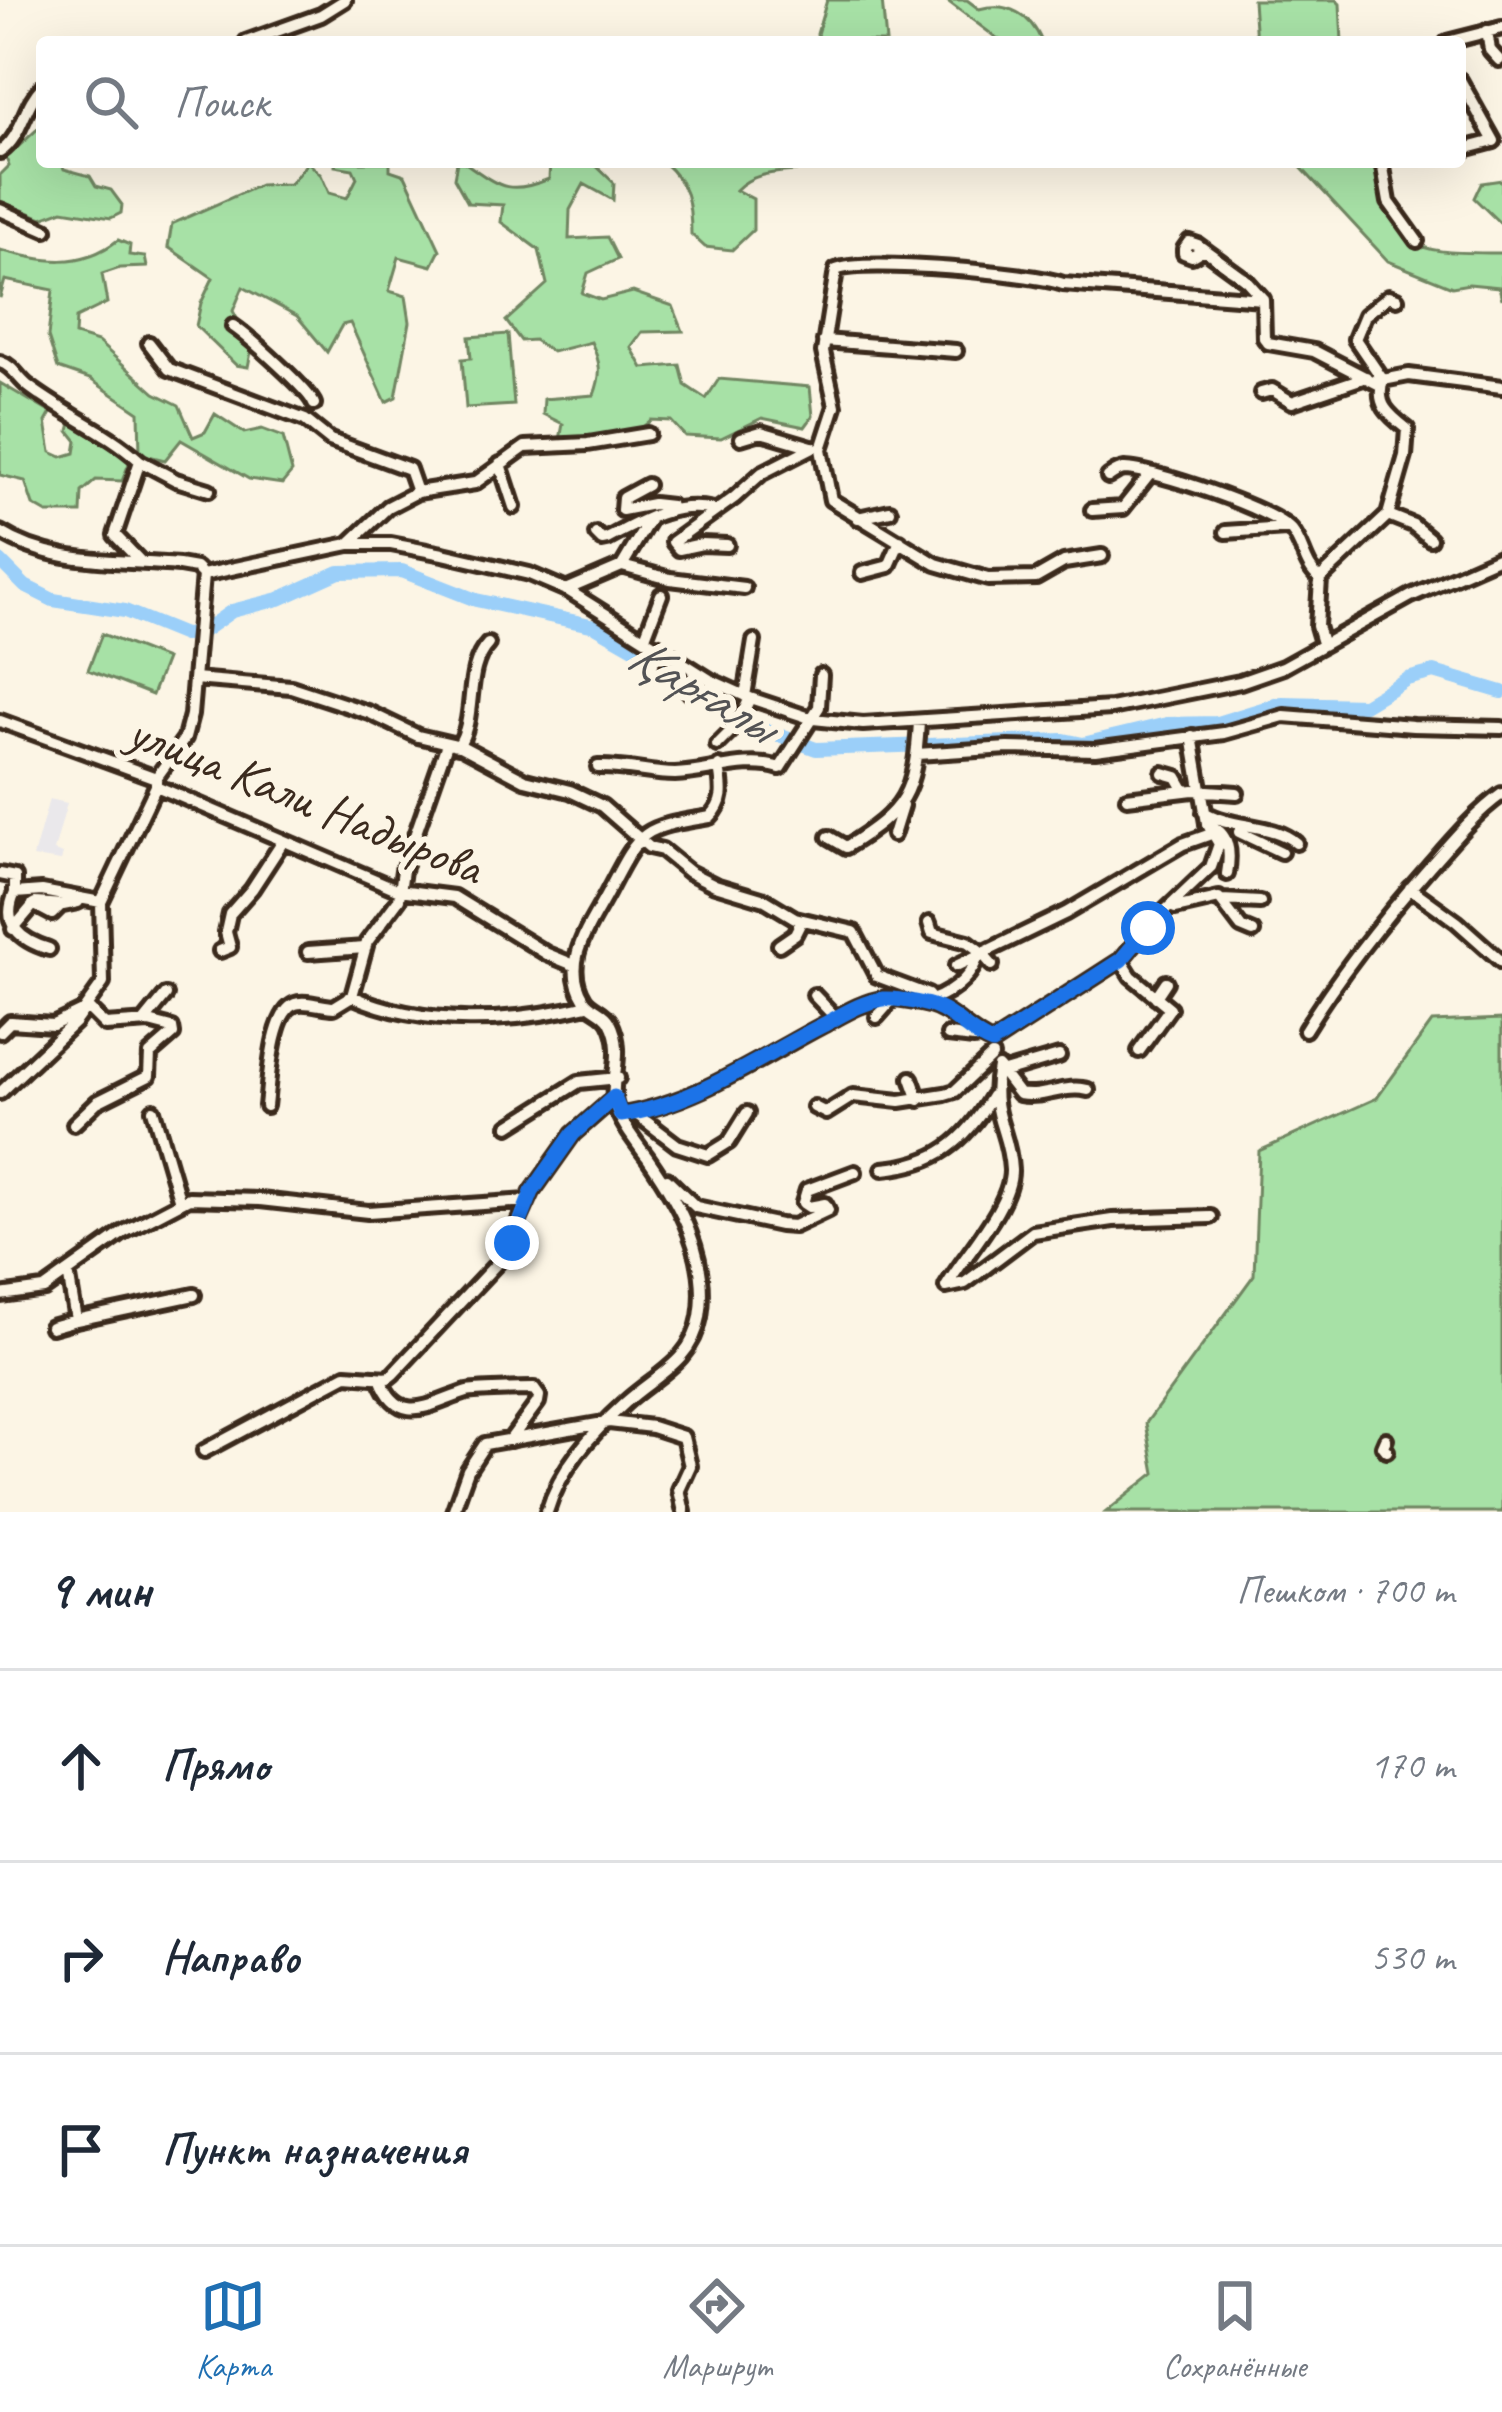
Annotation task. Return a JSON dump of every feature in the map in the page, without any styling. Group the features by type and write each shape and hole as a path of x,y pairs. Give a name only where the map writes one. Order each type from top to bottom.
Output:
{"street":[{"path":"263,36 321,16 345,0"},
{"path":"1466,38 1502,28"},
{"path":"1487,32 1490,50 1499,60"},
{"path":"1466,90 1498,141 1466,149"},
{"path":"0,152 10,145 36,94"},
{"path":"1383,168 1389,202 1417,241"},
{"path":"0,210 46,230"},
{"path":"1202,250 1246,280 1264,299 1268,343 1314,351 1381,382 1409,375 1502,387"},
{"path":"1102,556 1064,562 1036,578 1000,580 936,564 831,500 817,448 835,406 824,341 836,270 853,265 1264,299"},
{"path":"1309,574 1388,515 1405,456 1407,429 1386,412 1381,382 1355,340 1365,315 1388,296 1396,298"},
{"path":"233,326 308,389 315,399 310,424"},
{"path":"824,341 956,351"},
{"path":"149,343 169,369 310,424 330,440 409,469 417,492"},
{"path":"0,362 11,366 47,400 119,442 140,460 176,480 209,490"},
{"path":"1261,393 1272,390 1292,402 1366,377"},
{"path":"741,438 761,432 817,448"},
{"path":"349,544 388,507 417,492 475,483 525,447 648,434"},
{"path":"727,545 674,547 676,536 734,498 762,473 817,448"},
{"path":"140,460 115,535 140,562"},
{"path":"500,464 514,507"},
{"path":"1108,477 1123,469 1150,474 1239,502 1289,528 1309,574 1322,643"},
{"path":"1092,510 1124,508 1150,474"},
{"path":"417,492 427,480"},
{"path":"647,485 623,498 622,510 652,504 714,511"},
{"path":"596,534 607,539 653,514 680,508"},
{"path":"858,518 890,511"},
{"path":"566,590 622,566 653,514"},
{"path":"1388,515 1430,538"},
{"path":"1226,532 1289,528"},
{"path":"0,532 22,546 72,559 196,568 203,575"},
{"path":"862,573 889,566 900,541"},
{"path":"203,575 349,544 391,544 443,554 529,574 566,590 692,681 813,719 863,724 1111,708 1264,675 1411,596 1502,556"},
{"path":"622,566 670,579 744,588"},
{"path":"0,1094 88,1008 106,981 101,902 132,844 156,782 185,738 203,575"},
{"path":"652,655 661,595"},
{"path":"717,745 742,718 754,641"},
{"path":"266,1106 273,1048 289,1009 300,1003 334,1007 352,997 365,948 399,899 452,745 470,718 478,659 488,644"},
{"path":"598,767 630,766 677,774 720,766 780,768 819,707 821,675"},
{"path":"194,680 291,687 452,745 525,780 570,791 602,806 638,839 670,854 689,872 802,920 854,932 878,976 930,1003 977,1038 1019,1094 1042,1097 1071,1087 1088,1090"},
{"path":"917,752 1086,751 1304,715 1412,726 1502,728"},
{"name":"улица Кали Надырова","path":"0,721 156,782 282,843 399,890 454,897 547,954 574,965"},
{"path":"893,835 911,784 920,722"},
{"path":"814,1108 826,1112 853,1096 919,1100 955,1091 1121,960 1216,858 1219,844 1207,823 1192,736"},
{"path":"204,1451 346,1375 380,1378 393,1374 502,1258 528,1201 573,1134 614,1097 616,1043 608,1019 588,1005 574,965 588,927 638,839 665,823 710,817 723,792 720,766"},
{"path":"1163,773 1177,777 1185,791"},
{"path":"1127,798 1201,790 1237,793"},
{"path":"1305,1030 1354,956 1410,888 1502,794"},
{"path":"829,837 845,848 903,803"},
{"path":"1221,820 1281,851"},
{"path":"956,966 1066,913 1183,844 1207,823 1221,820 1286,835 1296,843"},
{"path":"1207,823 1226,839 1227,874"},
{"path":"220,951 230,946 226,932 230,914 282,843"},
{"path":"5,874 24,864"},
{"path":"5,874 15,877 15,893 5,910 13,929 19,938 50,949"},
{"path":"1410,888 1502,962"},
{"path":"15,893 42,891 101,902"},
{"path":"1172,908 1207,898 1260,902"},
{"path":"1222,900 1241,927 1253,932"},
{"path":"13,929 33,904 81,901"},
{"path":"779,945 795,934 802,920"},
{"path":"929,923 932,933 986,948 1012,949"},
{"path":"308,952 365,948"},
{"path":"986,948 992,965"},
{"path":"628,1114 734,1074 789,1040 862,1005 892,1000 930,1003 967,977 986,948"},
{"path":"1121,960 1131,976 1170,1008 1139,1051"},
{"path":"1156,997 1166,982"},
{"path":"143,1022 166,995"},
{"path":"814,995 836,1018"},
{"path":"352,997 392,1012 439,1019 550,1013 588,1005"},
{"path":"877,1017 892,1000"},
{"path":"0,1033 5,1020 53,1025 88,1008"},
{"path":"74,1124 98,1102 149,1076 149,1054 173,1031 163,1024 143,1022 105,1025 88,1008"},
{"path":"948,1035 977,1038"},
{"path":"996,1060 1059,1056"},
{"path":"996,1060 994,1108 1008,1155 1010,1182 980,1239 946,1287 964,1283 1033,1232 1113,1220 1211,1217"},
{"path":"509,1126 579,1082 617,1078"},
{"path":"690,1093 705,1078"},
{"path":"911,1078 919,1100"},
{"path":"883,1168 909,1166 945,1153 970,1130 994,1093"},
{"path":"547,1512 560,1475 626,1402 682,1355 698,1328 701,1311 700,1258 628,1114 614,1097"},
{"path":"153,1110 180,1202"},
{"path":"628,1114 669,1141 704,1154 729,1142 747,1113"},
{"path":"656,1169 695,1207 794,1226 827,1210 825,1204 809,1207 803,1203 808,1190 854,1172"},
{"path":"0,1295 44,1289 124,1232 189,1198 260,1200 368,1213 528,1201"},
{"path":"68,1272 76,1320"},
{"path":"51,1328 194,1295"},
{"path":"380,1378 392,1398 412,1408 430,1407 470,1391 534,1389 538,1402 510,1439"},
{"path":"453,1512 468,1470 485,1444 609,1422 652,1427 682,1437 690,1466 679,1490 684,1512"}],"shaded area":[{"path":"49,799 67,803 54,851 63,854 61,861 33,857"}],"green space":[{"path":"827,0 882,0 885,36 817,34"},
{"path":"946,0 1017,12 1039,36 994,36"},
{"path":"1253,0 1336,0 1340,4 1342,36 1256,36"},
{"path":"36,130 36,168 64,168 90,176 96,186 111,190 122,205 121,213 111,218 63,210 42,218 0,201 0,175 9,166 6,158"},
{"path":"303,168 314,168 329,193 347,198 357,178 347,168 390,168 405,175 440,250 432,266 399,257 389,291 406,296 410,322 396,397 386,402 350,323 342,325 327,352 297,316 243,287 233,311 252,347 248,367 236,365 196,326 213,278 168,247 172,224 260,185 290,184"},
{"path":"456,168 473,168 504,186 523,187 549,179 550,168 598,168 614,183 613,200 584,184 570,210 569,239 607,237 618,259 588,273 582,293 601,300 633,292 673,306 683,331 642,332 631,347 643,368 680,365 685,385 706,399 719,379 810,387 813,416 805,427 762,418 721,438 685,436 671,421 651,420 631,437 559,445 563,424 543,414 544,399 594,395 597,356 591,342 552,352 534,340 521,341 506,321 547,284 539,250 501,222 503,205 468,203 454,178"},
{"path":"669,168 797,168 756,177 736,190 753,199 753,230 732,250 705,247 691,234 686,194"},
{"path":"1302,168 1375,168 1391,217 1414,243 1449,252 1502,253 1502,299 1499,287 1452,287 1388,261"},
{"path":"1502,180 1502,225 1474,198 1481,183"},
{"path":"118,240 130,245 129,255 145,257 147,267 102,274 107,303 76,318 75,335 98,342 155,393 179,405 193,437 205,432 215,414 244,433 262,429 283,437 292,472 282,484 249,479 181,440 165,460 140,454 139,412 90,379 58,368 48,337 53,290 5,280 0,298 0,250 31,258 76,259"},
{"path":"508,334 514,405 466,408 462,359 471,358 469,337"},
{"path":"0,383 51,413 46,422 51,452 62,457 75,453 71,423 130,461 122,481 96,480 82,492 81,513 47,513 33,505 25,481 0,475"},
{"path":"102,634 166,659 152,695 88,670"},
{"path":"1502,1019 1502,1512 1106,1512 1155,1473 1146,1423 1254,1275 1259,1151 1377,1098 1432,1022"}],"waterway":[{"name":"Қарғалы","path":"0,561 25,586 53,600 125,611 184,635 199,634 232,611 279,599 339,572 402,571 476,600 595,626 726,702 752,725 816,749 1064,740 1083,744 1167,724 1217,723 1282,703 1364,705 1407,679 1434,672 1502,692"}],"route":[{"path":"512,1243 532,1192 584,1121 614,1097 621,1115 680,1098 748,1067 789,1040 884,999 929,1005 992,1043 1121,960 1148,928"}]}
